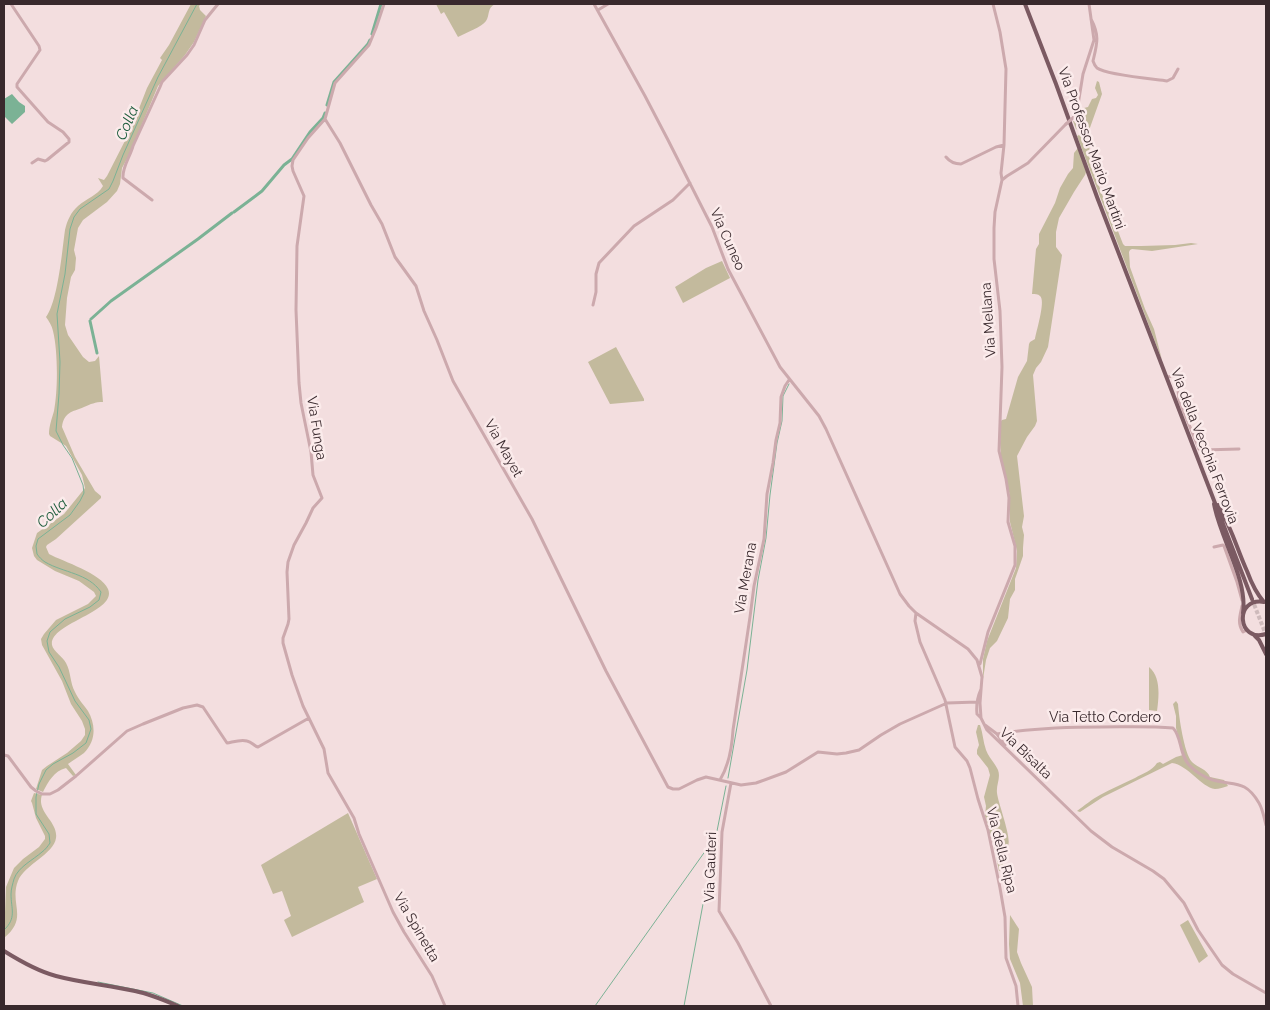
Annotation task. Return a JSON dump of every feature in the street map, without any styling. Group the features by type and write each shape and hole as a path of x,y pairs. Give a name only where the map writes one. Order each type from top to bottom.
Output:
{"main road":[{"name":"Via Professor Mario Martini","path":"1025,4 1137,301"},
{"name":"Via della Vecchia Ferrovia","path":"1137,301 1252,598"},
{"path":"1212,495 1225,518 1253,586 1265,603"},
{"path":"1212,495 1220,527 1241,589 1244,604 1243,623 1246,630 1259,640 1266,654"},
{"path":"1243,613 1247,606 1252,603 1265,603"},
{"path":"1253,634 1266,634"},
{"path":"4,951 40,970 74,980 136,991 178,1006"}],"street":[{"path":"11,4 40,50 17,84 17,88 48,122 63,132 69,139 69,142 47,160 38,159 32,163"},
{"path":"152,200 124,178 125,166 160,87 187,56 205,20 218,4"},
{"name":"Via Funga","path":"369,858 354,818 328,773 321,742 292,675 283,640 288,624 287,572 289,558 313,508 322,498 312,475 311,452 298,383 297,246 304,196 292,166 293,160 308,138 325,119 335,83 369,45 384,4"},
{"name":"Via Cuneo","path":"594,4 690,183 712,227 728,269 780,367 822,422 900,594 916,613"},
{"path":"598,10 608,4"},
{"name":"Via Mellana","path":"980,665 988,632 1015,565 1015,546 1008,522 1009,498 998,444 1002,360 993,234 995,212 1002,180 1006,70 1000,32 992,4"},
{"path":"1002,180 1028,163 1078,112 1083,74 1094,40 1090,4"},
{"path":"1091,19 1098,34 1093,61 1096,67 1126,75 1167,81 1173,78 1178,69"},
{"name":"Via Mayet","path":"325,119 340,143 382,224 396,257 416,286 424,311 453,381 532,519 606,671 668,787 679,789 706,777 720,780"},
{"path":"946,156 950,162 961,164 1004,145"},
{"path":"593,305 599,263 634,226 673,200 690,183"},
{"path":"1167,377 1174,376 1178,380 1180,403 1200,449 1239,449"},
{"name":"Via Merana","path":"720,780 727,767 732,746 754,586 764,539 767,494 780,423 781,396 789,380"},
{"path":"1214,547 1223,545 1225,548 1242,599 1239,623 1243,632 1246,630"},
{"path":"916,613 968,649 980,665"},
{"name":"Via della Ripa","path":"916,613 915,621 920,642 945,700 955,747 967,761 970,768 988,830 1006,917 1006,958 1016,986 1018,1006"},
{"name":"Via Bisalta","path":"980,665 982,676 981,718 990,734 1100,838 1164,879 1184,903 1198,930 1222,965 1233,974 1266,993"},
{"path":"981,688 977,702 977,714 981,718"},
{"path":"720,780 731,784 747,785 763,781 786,772 818,752 837,754 859,750 900,724 947,703 977,702"},
{"path":"4,755 8,756 36,791 42,794 50,794 76,776 128,731 183,708 197,705 203,708 227,744 247,741 256,747 310,718"},
{"path":"984,724 997,734 1006,748"},
{"name":"Via Tetto Cordero","path":"997,734 1061,727 1131,726 1173,728 1176,732 1182,754 1188,764 1209,779 1244,786 1259,803 1266,825"},
{"name":"Via Gauteri","path":"731,784 722,832 719,911 771,1006"},
{"name":"Via Spinetta","path":"369,858 393,912 432,976 445,1006"}],"shaded area":[{"path":"191,4 201,4 199,6 200,10 206,16 194,42 158,86 122,168 117,191 107,202 83,220 78,228 74,250 76,258 75,270 71,277 67,298 65,325 68,335 83,357 89,362 95,361 99,356 103,402 93,403 69,413 62,427 75,457 101,498 46,547 49,554 82,568 98,578 108,589 108,597 94,611 61,630 54,637 52,645 66,663 73,689 91,716 94,733 91,743 84,753 68,764 76,775 73,776 66,768 62,769 52,777 43,792 36,789 42,770 81,741 85,735 85,729 42,645 41,639 56,620 88,604 96,596 94,592 79,581 55,571 37,560 32,548 37,533 64,514 85,488 82,475 66,446 49,434 54,411 57,371 53,331 46,317 54,300 68,220 81,203 98,192 103,186 98,178 104,180 107,176 131,129 147,88 162,60 160,58"},
{"path":"436,4 495,4 484,23 458,37 444,12 441,14"},
{"path":"1097,81 1099,82 1102,94 1087,136 1090,145 1089,152 1096,171 1095,175 1114,227 1116,226 1123,244 1125,246 1141,246 1198,244 1152,251 1132,249 1129,252 1130,267 1154,329 1162,360 1077,136 1080,131 1076,129 1073,121 1081,121 1085,112 1084,108 1088,107 1092,99 1098,95 1095,88"},
{"path":"12,94 25,106 25,112 12,124 4,116 4,99"},
{"path":"1078,148 1086,172 1059,218 1056,232 1056,247 1062,255 1048,347 1033,375 1037,421 1017,456 1024,516 1022,527 1024,535 1023,556 1015,579 1015,590 1010,599 1008,618 997,641 990,648 983,679 983,659 987,641 1016,568 1017,551 1010,522 1010,496 1001,456 1001,421 1006,419 1018,377 1027,361 1029,344 1035,339 1040,316 1042,299 1038,295 1032,294 1039,234 1055,203 1060,188 1073,168 1074,153"},
{"path":"722,261 730,278 683,303 675,287 706,268"},
{"path":"616,347 644,401 610,404 588,362"},
{"path":"1149,667 1156,676 1157,681 1159,693 1157,711 1149,710"},
{"path":"1176,701 1184,743 1192,762 1207,772 1210,777 1224,780 1228,786 1217,789 1210,787 1184,768 1172,763 1103,797 1080,812 1077,811 1113,788 1150,770 1157,763 1163,764 1183,755 1176,728 1173,704"},
{"path":"978,725 981,728 986,750 999,773 997,793 1009,842 1008,846 1002,849 1004,871 999,871 985,816 986,806 984,797 990,775 988,768 977,754 979,745 976,732"},
{"path":"34,793 42,795 42,807 55,828 56,838 50,849 21,875 16,889 17,917 11,931 4,938 6,887 14,868 39,847 45,839 31,801"},
{"path":"348,813 377,879 358,887 364,902 292,937 284,920 291,916 282,891 273,894 261,865"},
{"path":"1010,915 1019,929 1017,952 1032,987 1033,1006 1023,1006 1020,983 1010,959"},
{"path":"1188,920 1208,956 1199,963 1180,925"}],"waterway":[{"name":"Colla","path":"4,930 12,917 11,892 16,875 22,867 50,843 49,834 36,814 36,797 39,784 46,770 86,743 91,729 89,720 75,701 59,667 49,652 47,641 50,632 65,619 90,607 99,600 101,592 83,577 45,562 37,554 36,546 38,539 70,515 84,493 83,485 72,458 56,431 60,362 57,314 65,274 70,229 74,217 80,209 109,189 158,77 197,4"},
{"path":"372,34 381,4"},
{"path":"327,105 334,82 370,40"},
{"path":"234,212 262,191 284,165 292,159 325,113"},
{"path":"91,319 111,301 232,213"},
{"path":"90,321 97,353"},
{"path":"728,778 747,670 758,580 766,538 777,443 782,421 783,396 789,384"},
{"path":"684,1006 703,904 709,894 710,874 716,853 716,836 726,786"},
{"path":"595,1006 716,836"},
{"path":"98,982 153,993 183,1006"}],"tunnel":[{"path":"1252,599 1266,635"}]}
